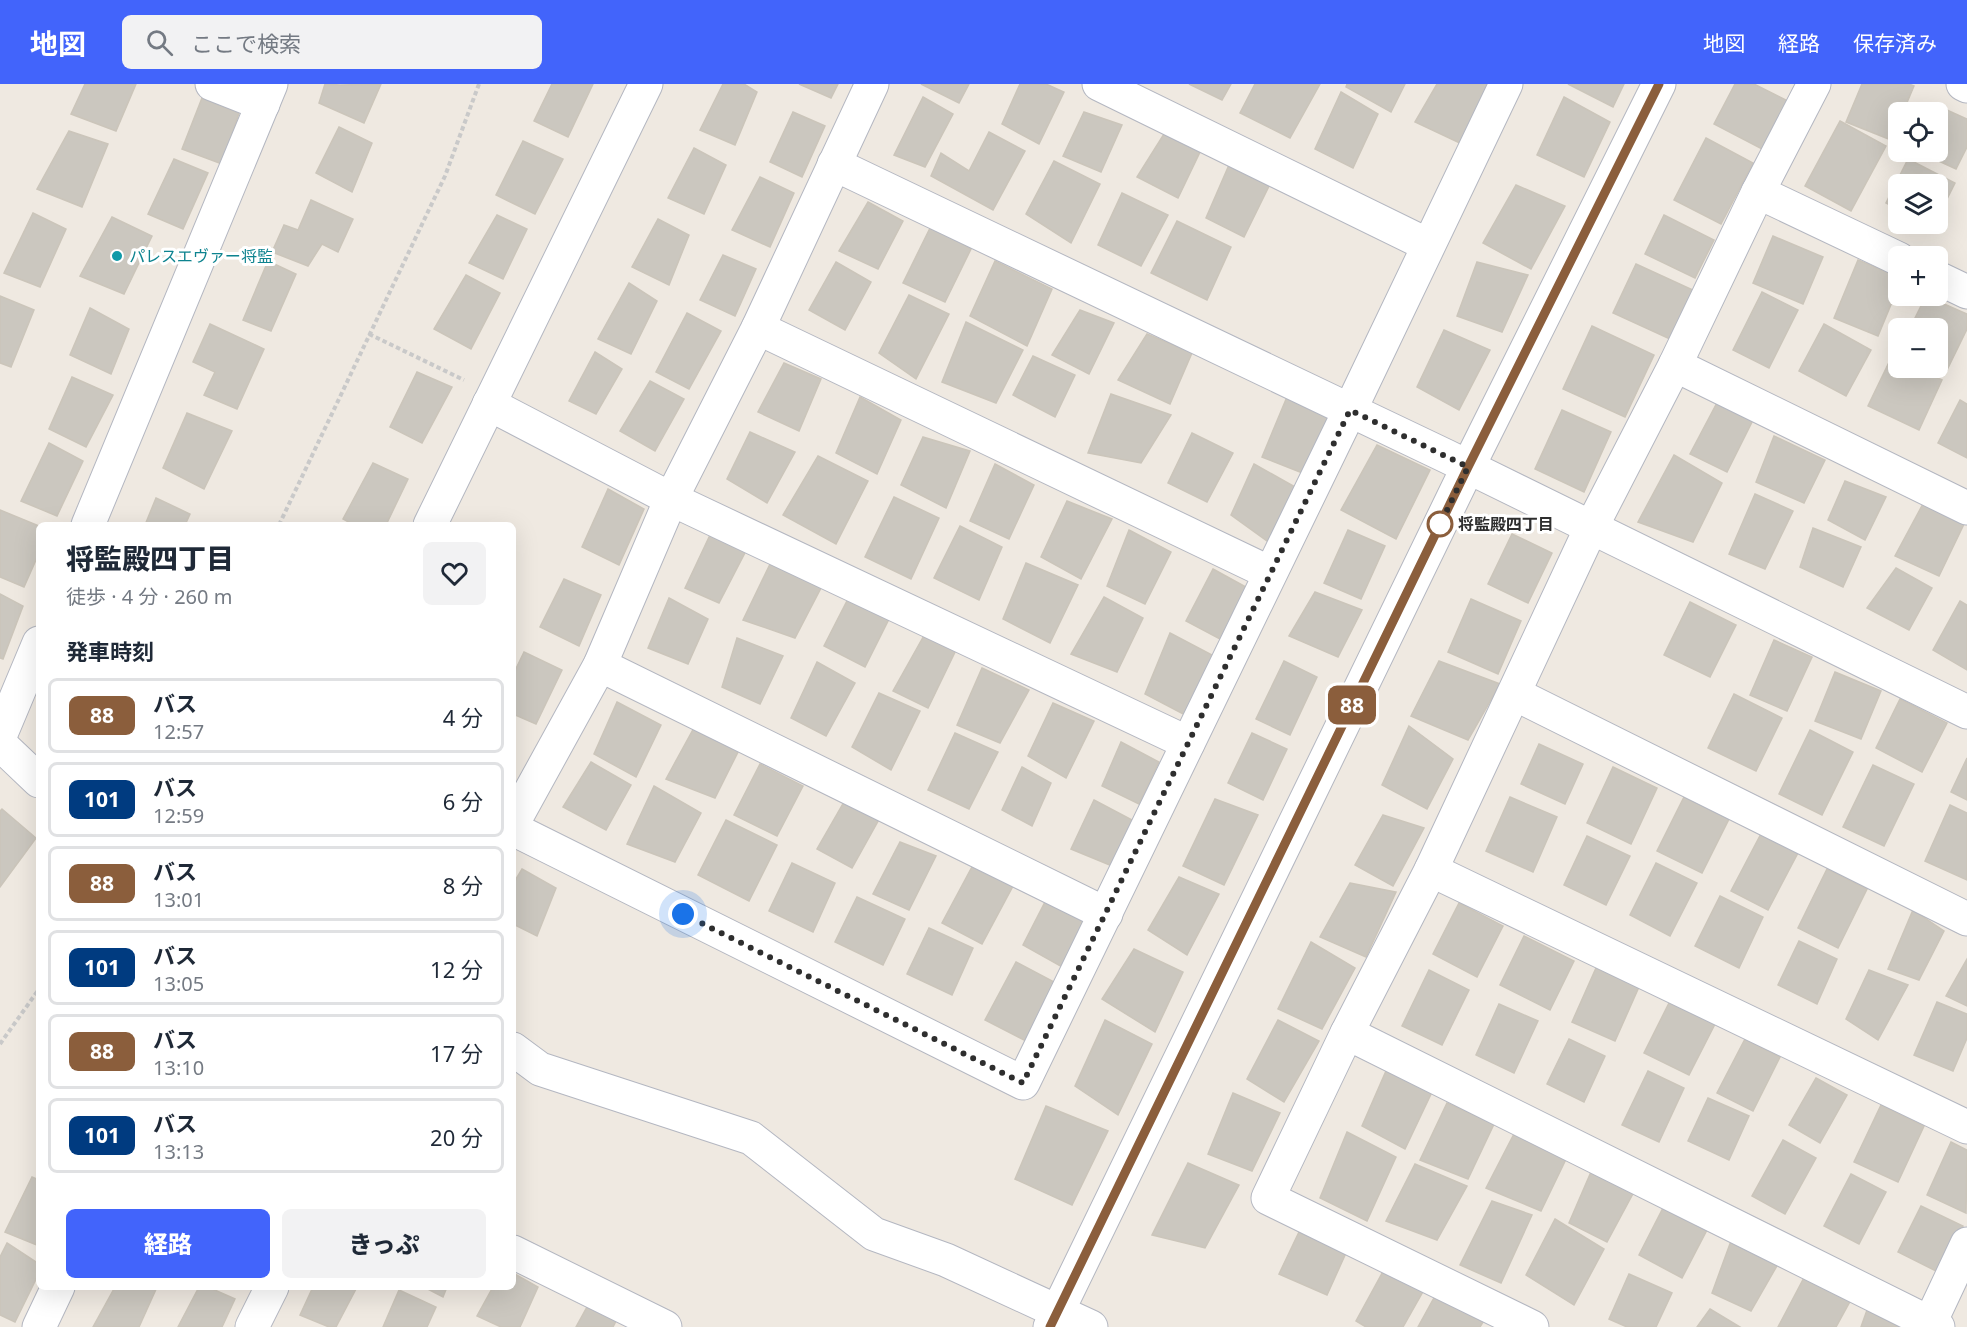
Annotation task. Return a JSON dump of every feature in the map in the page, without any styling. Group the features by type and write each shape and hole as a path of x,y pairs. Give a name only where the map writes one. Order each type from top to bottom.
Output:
{"street":[{"path":"89,522 267,94 212,84"},
{"path":"431,522 646,84"},
{"path":"516,818 600,665 672,499 758,328 872,84"},
{"path":"1099,84 1428,245"},
{"path":"516,830 1023,1083 1506,84"},
{"path":"1054,1319 1468,467 1659,84"},
{"path":"1532,1327 1268,1198 1347,1033 1431,870 1591,528 1675,365 1758,192 1815,84"},
{"path":"834,164 1468,467 1967,712"},
{"path":"1758,192 1888,254"},
{"path":"1948,283 1967,292"},
{"path":"758,328 1270,573"},
{"path":"1675,365 1967,508"},
{"path":"492,399 672,499 1188,743"},
{"path":"0,736 36,650"},
{"path":"600,665 1106,914"},
{"path":"1515,694 1967,919"},
{"path":"0,744 36,778"},
{"path":"1431,870 1967,1127"},
{"path":"1347,1033 1932,1326 1967,1244"},
{"path":"516,1051 540,1070 751,1138 874,1234 946,1260 1054,1319 1091,1327"},
{"path":"516,1253 664,1327"},
{"path":"39,1327 57,1290"},
{"path":"252,1327 270,1290"}],"path":[{"path":"280,522 445,176 479,84"},
{"path":"369,334 492,399"},
{"path":"0,1044 36,993"}],"building":[{"path":"85,84 136,84 116,131 71,114"},
{"path":"325,84 381,84 364,123 319,103"},
{"path":"552,84 593,84 568,137 534,121"},
{"path":"723,84 744,84 757,92 735,145 700,130"},
{"path":"799,84 838,84 831,98"},
{"path":"921,84 969,84 959,103"},
{"path":"1020,84 1046,84 1064,92 1039,144 1002,124"},
{"path":"1189,84 1231,84 1222,100"},
{"path":"1255,84 1320,84 1290,138 1240,113"},
{"path":"1347,84 1405,84 1391,112 1346,87"},
{"path":"1437,84 1495,84 1464,145 1415,122"},
{"path":"1568,84 1624,84 1613,107"},
{"path":"1735,84 1754,84 1788,101 1764,150 1714,124"},
{"path":"1862,84 1909,84 1914,86 1907,102 1888,102 1888,139 1846,122"},
{"path":"1341,92 1378,114 1353,168 1315,149"},
{"path":"923,97 953,114 925,167 894,155"},
{"path":"1564,97 1610,122 1584,177 1537,155"},
{"path":"202,98 239,113 222,164 182,149"},
{"path":"1948,110 1967,119 1967,147 1956,169 1941,162 1948,162"},
{"path":"793,112 825,126 802,177 770,162"},
{"path":"1084,112 1122,125 1101,172 1063,156"},
{"path":"1840,121 1886,146 1851,211 1805,186"},
{"path":"339,127 372,143 352,192 316,173"},
{"path":"69,131 108,144 82,207 37,189"},
{"path":"989,132 1025,151 993,210 931,176 941,153 969,171"},
{"path":"1164,134 1200,152 1178,198 1137,177"},
{"path":"1706,138 1753,163 1721,224 1674,200"},
{"path":"523,141 563,159 535,214 496,195"},
{"path":"694,148 726,165 704,214 668,198"},
{"path":"174,159 208,173 183,229 148,214"},
{"path":"1054,161 1100,184 1071,243 1026,214"},
{"path":"1906,162 1914,162 1937,174 1900,174"},
{"path":"1229,165 1271,182 1244,237 1206,218"},
{"path":"760,177 794,193 770,247 732,230"},
{"path":"1948,179 1955,183 1948,197"},
{"path":"1516,185 1565,206 1531,269 1483,243"},
{"path":"1122,193 1168,215 1141,266 1098,245"},
{"path":"311,200 353,219 338,252 322,244 308,266 272,252 284,225 298,230"},
{"path":"868,202 903,221 878,269 839,251"},
{"path":"33,213 66,229 40,287 4,273"},
{"path":"497,215 527,229 503,279 469,263"},
{"path":"1664,215 1714,240 1695,278 1645,254"},
{"name":"パレスエヴァー将監","path":"112,217 152,236 124,294 80,276"},
{"path":"658,219 689,235 669,285 632,267"},
{"path":"1177,221 1231,247 1207,300 1151,273"},
{"path":"932,224 971,249 945,302 903,283"},
{"path":"1773,236 1823,257 1803,304 1753,283"},
{"path":"723,255 756,269 735,316 700,300"},
{"path":"1858,260 1888,272 1888,306 1890,306 1878,336 1834,318"},
{"path":"268,261 296,274 271,331 243,320"},
{"path":"995,261 1052,289 1027,346 970,316"},
{"path":"836,262 871,282 845,330 809,310"},
{"path":"1477,262 1528,275 1502,332 1457,316"},
{"path":"1636,264 1693,290 1670,339 1613,313"},
{"path":"466,275 500,293 471,349 434,329"},
{"path":"629,283 657,301 631,354 598,339"},
{"path":"1762,292 1798,310 1769,368 1733,350"},
{"path":"909,295 949,314 916,379 879,353"},
{"path":"0,296 34,310 11,367 0,363"},
{"path":"1921,306 1948,306 1967,314 1967,329 1948,368 1948,318 1915,318"},
{"path":"90,308 129,329 111,374 70,355"},
{"path":"1080,310 1114,323 1089,374 1052,355"},
{"path":"687,313 721,331 689,389 656,372"},
{"path":"966,322 1023,350 996,403 942,382"},
{"path":"210,324 264,349 237,409 204,395 215,372 193,362"},
{"path":"1824,324 1871,350 1846,396 1799,371"},
{"path":"1592,326 1654,355 1625,417 1563,389"},
{"path":"1444,330 1490,350 1459,410 1417,387"},
{"path":"1147,334 1192,353 1170,404 1118,380"},
{"path":"595,352 622,369 596,414 569,401"},
{"path":"1033,356 1075,375 1055,417 1013,395"},
{"path":"784,363 821,379 799,431 758,412"},
{"path":"1888,364 1888,378 1938,378 1942,380 1919,430 1868,406"},
{"path":"417,372 452,387 422,443 390,427"},
{"path":"72,377 113,395 86,447 49,429"},
{"path":"650,381 684,399 655,451 620,431"},
{"path":"1289,392 1331,418 1305,474 1262,457"},
{"path":"1111,394 1171,415 1141,463 1088,453"},
{"path":"860,397 901,420 877,474 836,453"},
{"path":"1719,399 1754,418 1727,472 1690,454"},
{"path":"1960,400 1967,404 1967,458 1938,443"},
{"path":"1562,410 1611,432 1584,492 1535,469"},
{"path":"187,413 232,431 204,489 163,468"},
{"path":"750,432 795,452 767,503 727,479"},
{"path":"1192,433 1233,453 1207,502 1168,483"},
{"path":"1774,436 1825,460 1804,503 1756,482"},
{"path":"923,437 970,451 946,508 901,485"},
{"path":"49,443 83,461 57,516 21,501"},
{"path":"1377,445 1430,470 1396,539 1341,510"},
{"path":"1674,455 1722,483 1693,542 1638,522"},
{"path":"818,456 868,481 836,544 783,515"},
{"path":"373,463 408,479 387,522 348,522 343,519"},
{"path":"995,464 1034,485 1009,539 970,521"},
{"path":"1254,464 1297,488 1270,543 1231,515"},
{"path":"1845,481 1886,497 1865,540 1828,520"},
{"path":"608,489 644,509 619,565 582,547"},
{"path":"1755,494 1793,511 1765,569 1729,554"},
{"path":"894,497 939,518 911,579 865,557"},
{"path":"156,498 190,514 186,522 146,522"},
{"path":"1067,501 1112,519 1081,579 1041,557"},
{"path":"1924,502 1964,524 1939,576 1895,556"},
{"path":"0,510 36,525 36,560 24,587 0,577"},
{"path":"960,526 1002,547 979,600 934,578"},
{"path":"1813,528 1861,547 1843,587 1800,567"},
{"path":"1129,530 1171,552 1145,604 1107,586"},
{"path":"1348,530 1385,546 1361,599 1324,583"},
{"path":"711,533 748,547 719,603 685,588"},
{"path":"1512,534 1552,553 1528,603 1488,584"},
{"path":"772,560 822,586 795,638 743,620"},
{"path":"1026,563 1078,585 1050,643 1003,619"},
{"path":"1896,568 1932,588 1909,630 1867,608"},
{"path":"1213,569 1246,587 1220,639 1186,621"},
{"path":"564,579 601,595 579,646 540,627"},
{"path":"1315,592 1362,610 1338,657 1289,636"},
{"path":"0,594 23,606 3,659 0,658"},
{"path":"850,595 891,615 865,667 824,646"},
{"path":"1104,597 1143,618 1117,672 1071,654"},
{"path":"669,598 708,619 688,664 648,648"},
{"path":"1471,599 1521,621 1498,674 1448,652"},
{"path":"1960,601 1967,605 1967,670 1933,650"},
{"path":"1690,602 1736,625 1710,677 1664,655"},
{"path":"926,632 956,650 928,708 893,691"},
{"path":"1170,633 1214,656 1187,716 1145,694"},
{"path":"737,638 783,656 760,704 722,687"},
{"path":"1774,640 1812,657 1787,711 1750,695"},
{"path":"524,652 562,670 536,724 516,715 516,669"},
{"path":"1284,661 1317,677 1290,735 1256,719"},
{"path":"1439,661 1500,684 1468,740 1411,716"},
{"path":"817,662 855,683 826,736 791,718"},
{"path":"982,668 1029,690 1000,743 957,725"},
{"path":"1835,672 1881,691 1861,739 1815,721"},
{"path":"879,693 920,711 891,770 852,747"},
{"path":"1734,694 1782,718 1756,771 1708,748"},
{"path":"1900,699 1947,723 1922,772 1876,748"},
{"path":"617,702 661,725 636,777 594,754"},
{"path":"1053,703 1094,721 1066,778 1028,756"},
{"path":"695,726 740,748 715,798 666,779"},
{"path":"1409,726 1453,759 1427,809 1382,785"},
{"path":"1810,730 1853,752 1822,815 1779,794"},
{"path":"955,733 998,752 969,809 928,790"},
{"path":"1252,733 1287,749 1263,800 1228,783"},
{"path":"1121,742 1159,762 1139,804 1102,786"},
{"path":"1539,744 1583,764 1565,804 1521,784"},
{"path":"1967,758 1967,800 1951,792"},
{"path":"591,762 631,785 606,830 563,807"},
{"path":"760,764 803,786 777,836 734,815"},
{"path":"1873,765 1914,784 1884,846 1843,827"},
{"path":"1022,767 1051,783 1032,826 1002,810"},
{"path":"1613,767 1657,788 1631,844 1587,823"},
{"path":"654,786 701,813 675,862 627,844"},
{"path":"848,795 882,814 852,868 817,849"},
{"path":"1510,797 1557,817 1533,872 1486,851"},
{"path":"1684,797 1729,819 1702,873 1657,851"},
{"path":"1215,799 1258,815 1224,885 1183,866"},
{"path":"1094,800 1136,822 1117,868 1071,849"},
{"path":"1950,805 1967,813 1967,880 1925,861"},
{"path":"2,809 36,838 0,887 0,811"},
{"path":"1383,815 1424,828 1393,886 1355,865"},
{"path":"726,820 777,845 749,901 698,875"},
{"path":"1763,830 1800,849 1768,910 1731,891"},
{"path":"1587,836 1630,856 1606,905 1564,885"},
{"path":"900,842 936,856 909,910 873,894"},
{"path":"792,863 835,883 813,932 769,911"},
{"path":"1656,863 1697,883 1670,936 1630,915"},
{"path":"973,865 1013,886 982,944 942,923"},
{"path":"522,869 556,888 537,936 516,926 516,879"},
{"path":"1827,869 1867,889 1838,948 1798,928"},
{"path":"1179,877 1219,894 1187,955 1148,930"},
{"path":"1350,883 1396,892 1366,957 1320,937"},
{"path":"1720,896 1763,917 1739,968 1695,946"},
{"path":"857,897 905,919 883,965 835,942"},
{"path":"1045,902 1088,918 1064,968 1023,945"},
{"path":"1459,903 1503,926 1477,977 1433,954"},
{"path":"1913,910 1944,931 1919,980 1888,969"},
{"path":"929,928 973,948 952,995 907,974"},
{"path":"1524,936 1574,961 1550,1010 1500,985"},
{"path":"1799,941 1837,959 1817,1004 1778,985"},
{"path":"1311,942 1355,968 1322,1029 1278,1009"},
{"path":"1134,949 1183,972 1155,1032 1102,999"},
{"path":"1967,959 1967,1006 1946,996"},
{"path":"1016,962 1056,983 1026,1041 985,1020"},
{"path":"1596,968 1639,987 1615,1041 1572,1022"},
{"path":"1429,970 1469,990 1442,1045 1402,1026"},
{"path":"1869,970 1908,985 1878,1040 1846,1019"},
{"path":"1671,999 1716,1022 1689,1075 1644,1053"},
{"path":"1937,1002 1967,1014 1967,1038 1953,1071 1914,1055"},
{"path":"1499,1004 1538,1021 1514,1073 1476,1055"},
{"path":"1105,1020 1152,1044 1118,1115 1075,1086"},
{"path":"1278,1020 1319,1041 1284,1102 1247,1079"},
{"path":"1569,1039 1605,1056 1584,1102 1547,1084"},
{"path":"1745,1039 1780,1057 1753,1111 1717,1093"},
{"path":"1386,1071 1433,1090 1405,1149 1362,1126"},
{"path":"1648,1071 1684,1088 1659,1142 1622,1125"},
{"path":"1816,1078 1847,1095 1820,1143 1789,1125"},
{"path":"1233,1093 1280,1113 1252,1171 1208,1154"},
{"path":"1708,1098 1749,1116 1729,1160 1688,1141"},
{"path":"1447,1103 1494,1124 1468,1179 1420,1160"},
{"path":"1881,1105 1924,1126 1898,1182 1854,1162"},
{"path":"1046,1106 1108,1131 1072,1205 1015,1179"},
{"path":"1347,1132 1396,1157 1367,1221 1320,1198"},
{"path":"1514,1134 1569,1153 1541,1211 1486,1188"},
{"path":"1783,1140 1816,1158 1785,1214 1752,1196"},
{"path":"1951,1142 1967,1150 1966,1213 1927,1195"},
{"path":"1188,1163 1239,1185 1205,1248 1152,1235"},
{"path":"1415,1164 1467,1186 1437,1240 1386,1221"},
{"path":"1591,1172 1635,1190 1607,1242 1569,1223"},
{"path":"1851,1174 1886,1192 1859,1244 1824,1226"},
{"path":"32,1177 36,1179 36,1245 5,1232"},
{"path":"1492,1201 1532,1215 1501,1283 1460,1265"},
{"path":"1665,1204 1709,1226 1682,1278 1639,1255"},
{"path":"1921,1206 1963,1226 1940,1273 1898,1252"},
{"path":"1555,1219 1604,1249 1574,1305 1526,1275"},
{"path":"1299,1232 1346,1253 1327,1295 1279,1274"},
{"path":"1731,1241 1778,1264 1751,1311 1712,1293"},
{"path":"7,1243 36,1262 36,1279 15,1322 0,1315 0,1257"},
{"path":"1386,1266 1425,1288 1403,1327 1366,1327 1356,1321"},
{"path":"1807,1272 1853,1296 1836,1327 1778,1327"},
{"path":"1629,1274 1672,1293 1656,1327 1627,1327 1609,1319"},
{"path":"516,1275 538,1287 520,1327 501,1327 477,1316 491,1290 516,1290"},
{"path":"113,1290 156,1290 139,1327 93,1327"},
{"path":"197,1290 215,1290 235,1299 222,1327 178,1327"},
{"path":"312,1290 355,1290 336,1327 329,1327 300,1315"},
{"path":"399,1290 436,1307 427,1327 383,1327"},
{"path":"430,1290 446,1290 443,1297"},
{"path":"1435,1296 1483,1322 1480,1327 1418,1327"},
{"path":"587,1307 616,1321 613,1327 576,1327"},
{"path":"1710,1309 1740,1327 1697,1327"},
{"path":"1867,1310 1899,1327 1861,1327"}],"bus line":[{"name":"88","path":"1050,1327 1468,467 1659,84"}],"place":[{"name":"パレスエヴァー将監","path":"117,256"},
{"name":"将監殿四丁目","path":"1440,524"}],"route":[{"path":"683,914 1023,1083 1350,410 1468,467 1437,531 1440,524"}]}
